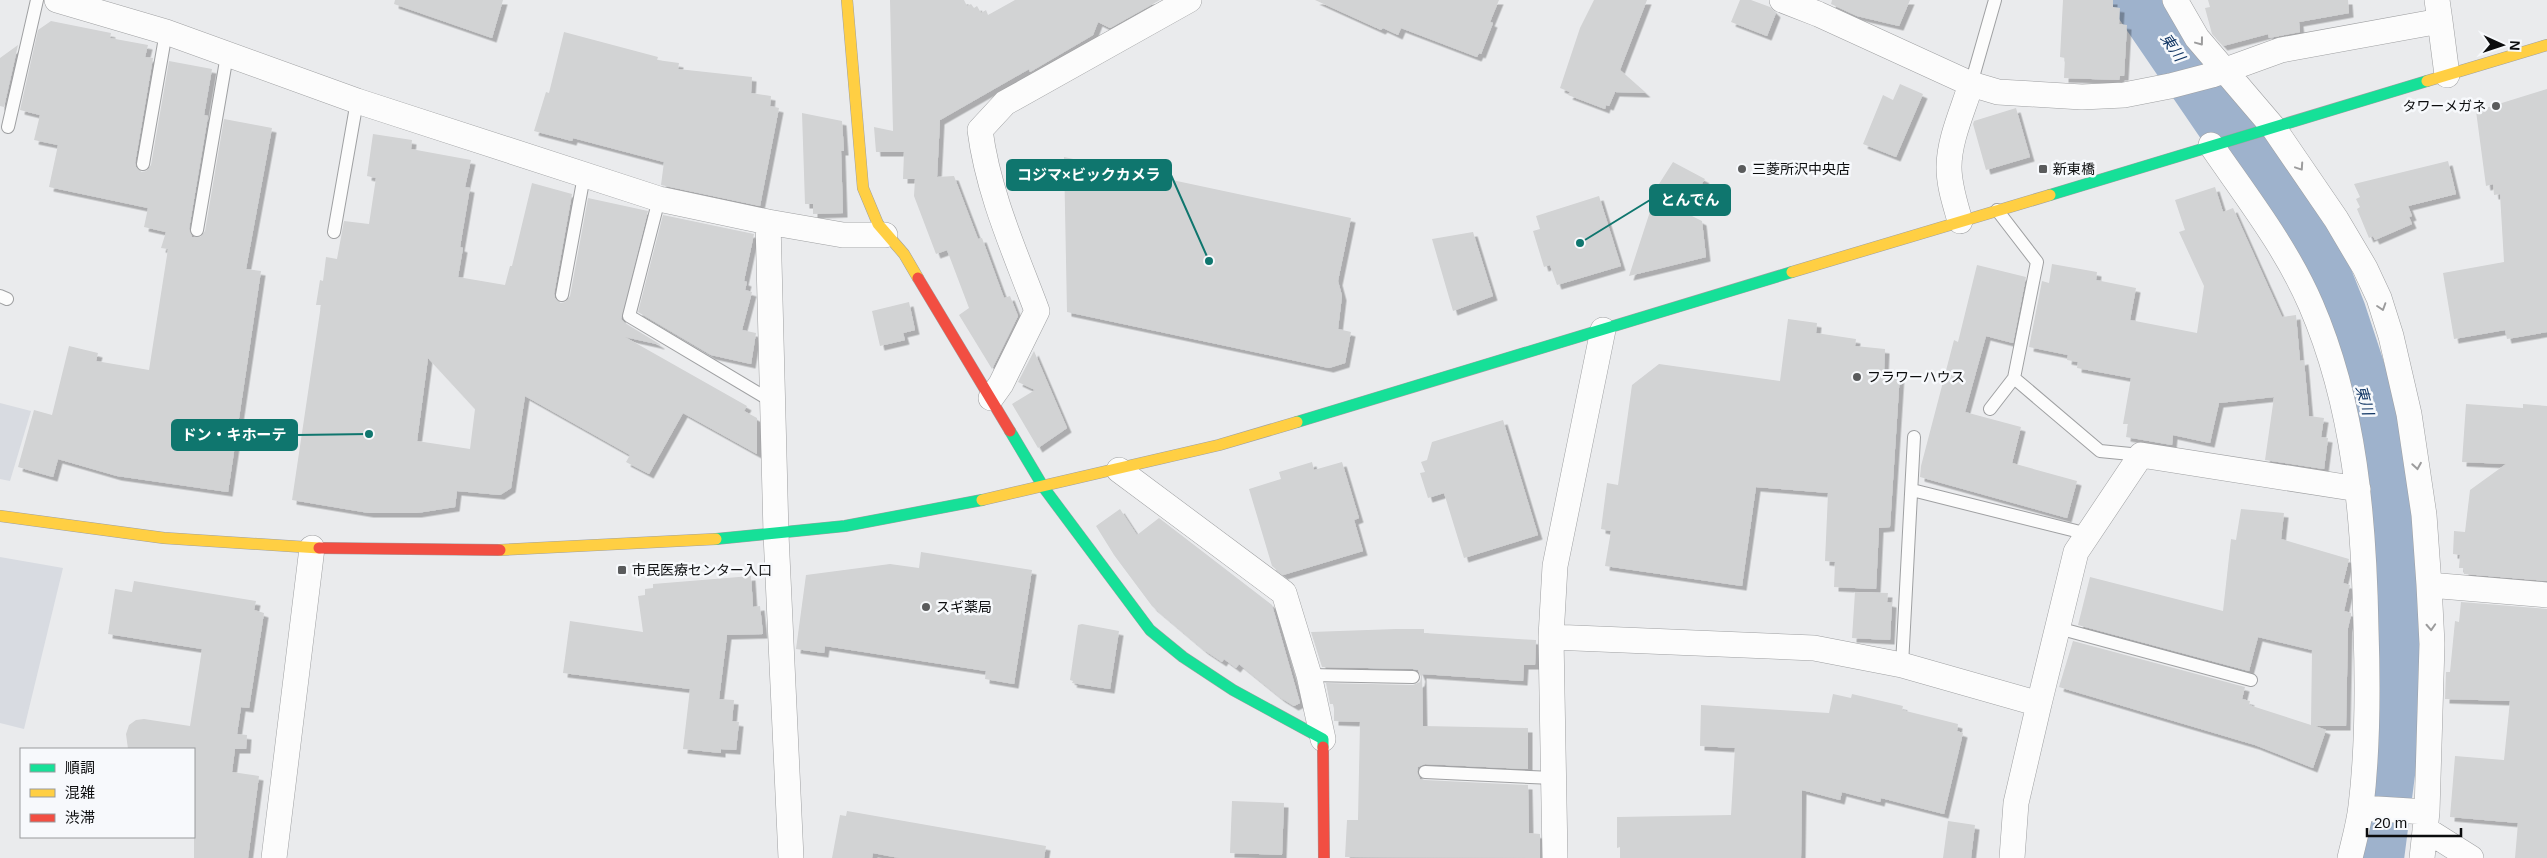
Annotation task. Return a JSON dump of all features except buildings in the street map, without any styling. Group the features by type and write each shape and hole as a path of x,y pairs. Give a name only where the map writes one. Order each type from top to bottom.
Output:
{"street":[{"path":"57,0 166,32 357,102 659,199 768,222 842,235 885,236"},
{"path":"847,0 863,188 869,211 885,236 904,254 1044,488 1150,630 1183,657 1234,690 1323,738"},
{"path":"991,398 1002,384 1037,311 996,202 983,154 980,130 1005,103 1189,0"},
{"path":"1782,0 1818,14 1971,84 1998,92 2082,97 2124,95 2170,86 2218,73 2281,50 2438,11 2447,75"},
{"path":"2175,0 2218,73 2266,129 2336,219 2365,268 2379,298 2391,336 2409,414 2424,515 2430,585 2432,644 2422,858"},
{"path":"0,516 147,536 312,548 451,551 582,548 776,534 915,514 1044,488 1219,445 2547,45"},
{"path":"1960,221 1952,191 1949,167 1952,144 1971,84"},
{"path":"2214,144 2285,253 2311,305 2332,366 2348,425 2358,489 2365,568 2368,709 2366,808 2350,858"},
{"path":"768,222 776,534 791,858"},
{"path":"1555,858 1552,778 1551,637 1555,566 1603,330"},
{"path":"2012,858 2016,803 2076,552 2141,455 2358,489"},
{"path":"1119,470 1284,593 1309,675 1323,738 1324,858"},
{"path":"274,858 312,548"},
{"path":"2430,585 2547,595"},
{"path":"1551,637 1814,648 1902,665 2039,704"},
{"path":"2366,808 2423,818 2471,858"}],"lane":[{"path":"8,127 37,0"},
{"path":"1971,84 1995,0"},
{"path":"143,164 166,32"},
{"path":"197,230 227,55"},
{"path":"334,232 357,102"},
{"path":"562,295 584,176"},
{"path":"659,199 629,316 773,402"},
{"path":"1990,409 2014,378 2037,262 1997,210"},
{"path":"2014,378 2100,451 2141,455"},
{"path":"1902,665 1914,437"},
{"path":"1912,490 2088,534"},
{"path":"2058,628 2250,680"},
{"path":"1309,675 1413,677"},
{"path":"1425,772 1552,778"}],"shaded area":[{"path":"0,403 31,411 10,481 0,479"},
{"path":"0,557 63,568 24,729 0,723"}],"waterway":[{"name":"東川","path":"2140,0 2317,259 2338,312 2367,400 2388,520 2397,627 2391,743 2376,858"}],"traffic: fast":[{"path":"2050,195 2427,81"},
{"path":"1297,422 1792,272"},
{"path":"1010,431 1044,488 1150,630 1183,657 1233,690 1323,739 1323,747"},
{"path":"716,539 845,526 982,500"}],"traffic: slow":[{"path":"847,0 863,188 878,224 904,254 918,278"},
{"path":"2427,81 2547,45"},
{"path":"1792,272 2050,195"},
{"path":"982,500 1219,445 1297,422"},
{"path":"0,516 164,538 319,548"},
{"path":"500,550 716,539"}],"traffic: jam":[{"path":"918,278 1010,431"},
{"path":"319,548 500,550"},
{"path":"1323,747 1324,858"}],"place":[{"name":"タワーメガネ","path":"2496,106"},
{"name":"三菱所沢中央店","path":"1742,169"},
{"name":"新東橋","path":"2043,169"},
{"name":"とんでん","path":"1580,243"},
{"name":"コジマ×ビックカメラ","path":"1209,261"},
{"name":"フラワーハウス","path":"1857,377"},
{"name":"ドン・キホーテ","path":"369,434"},
{"name":"市民医療センター入口","path":"622,570"},
{"name":"スギ薬局","path":"926,607"}]}
